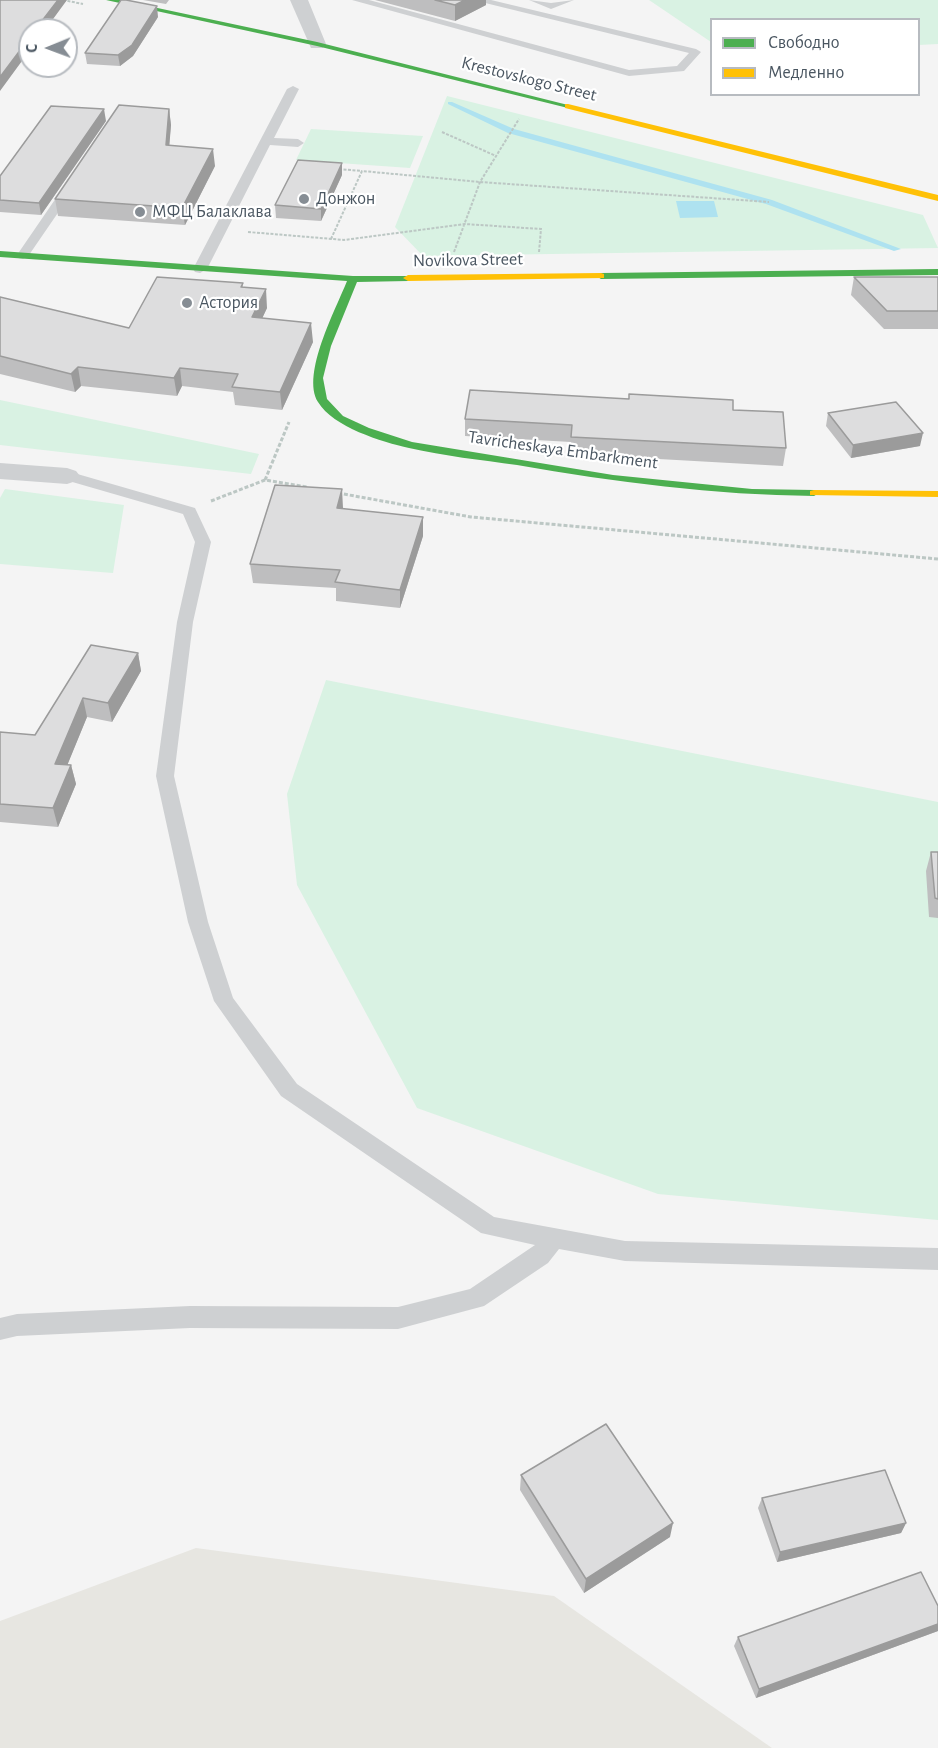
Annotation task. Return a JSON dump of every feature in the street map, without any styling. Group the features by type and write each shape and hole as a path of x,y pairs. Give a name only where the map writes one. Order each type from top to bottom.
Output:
{"main road":[{"name":"Krestovskogo Street","path":"110,0 317,44 938,198"},
{"name":"Novikova Street","path":"0,254 353,279 938,272"},
{"name":"Tavricheskaya Embarkment","path":"353,279 326,346 318,378 322,400 339,418 365,430 410,445 613,478 752,492 938,494"}],"street":[{"path":"299,0 317,44"},
{"path":"0,471 67,476"}],"lane":[{"path":"357,0 629,73 680,69 696,52 478,0"},
{"path":"534,0 551,6 569,0"},
{"path":"200,269 293,89"},
{"path":"267,141 298,143"},
{"path":"23,255 81,169"},
{"path":"67,476 189,511 203,542 185,622 165,776 198,922 224,1001 289,1090 489,1226 625,1251 938,1259"},
{"path":"0,1329 17,1325 190,1317 398,1318 476,1298 540,1256 555,1238"}],"path":[{"path":"452,260 480,182 522,113"},
{"path":"442,132 496,156"},
{"path":"338,169 480,182 769,201"},
{"path":"331,239 362,171"},
{"path":"220,230 344,240 465,224 541,228 539,258"},
{"path":"265,480 289,422"},
{"path":"189,511 265,480 311,488"},
{"path":"333,492 471,517 938,559"}],"green space":[{"path":"649,0 938,0 938,44 920,45 920,18 710,18 710,41"},
{"path":"447,96 923,215 938,248 423,256 395,227"},
{"path":"311,129 423,136 410,168 296,160"},
{"path":"0,400 259,454 251,474 0,445"},
{"path":"5,489 124,505 113,573 0,564 0,498"},
{"path":"326,680 938,802 938,1220 658,1194 417,1108 297,885 287,794"}],"sand":[{"path":"196,1548 554,1596 772,1748 0,1748 0,1621"}],"water":[{"path":"676,201 714,201 718,217 680,218"}],"building":[{"path":"0,0 58,0 44,18 18,18 18,53 0,77"},
{"path":"121,0 157,6 132,45 118,55 85,53"},
{"path":"435,0 465,0 455,5"},
{"path":"119,105 169,109 166,145 213,149 182,208 55,199"},
{"path":"51,106 104,109 39,203 0,200 0,176"},
{"path":"298,160 342,163 321,209 275,205"},
{"path":"157,277 243,283 241,287 266,289 252,317 311,323 280,392 232,387 238,374 180,368 174,378 78,367 71,374 0,356 0,297 129,328"},
{"path":"854,277 938,277 938,311 887,311"},
{"path":"470,390 629,399 629,394 733,400 733,410 783,412 786,448 571,437 572,425 465,419"},
{"path":"896,402 923,433 853,445 828,413"},
{"path":"275,485 342,489 337,508 423,517 400,590 335,582 340,570 250,564"},
{"path":"91,645 138,653 108,703 83,698 55,764 71,765 53,808 0,804 0,732 35,735"},
{"path":"931,852 938,852 938,899 935,898"},
{"path":"606,1424 673,1523 586,1579 521,1475"},
{"path":"885,1470 906,1523 780,1552 762,1498"},
{"path":"921,1572 938,1606 938,1624 759,1689 738,1637"}],"waterway":[{"path":"450,103 511,131 769,202 897,249"}],"traffic: fast":[{"path":"110,0 317,44 568,106"},
{"path":"0,254 353,279 408,278"},
{"path":"601,276 938,272"},
{"path":"353,279 326,346 318,378 322,400 339,418 365,430 410,445 613,478 752,492 814,493"}],"traffic: slow":[{"path":"568,106 938,198"},
{"path":"408,278 601,276"},
{"path":"814,493 938,494"}],"place":[{"name":"Донжон","path":"304,199"},
{"name":"МФЦ Балаклава","path":"140,212"},
{"name":"Астория","path":"187,303"}]}
